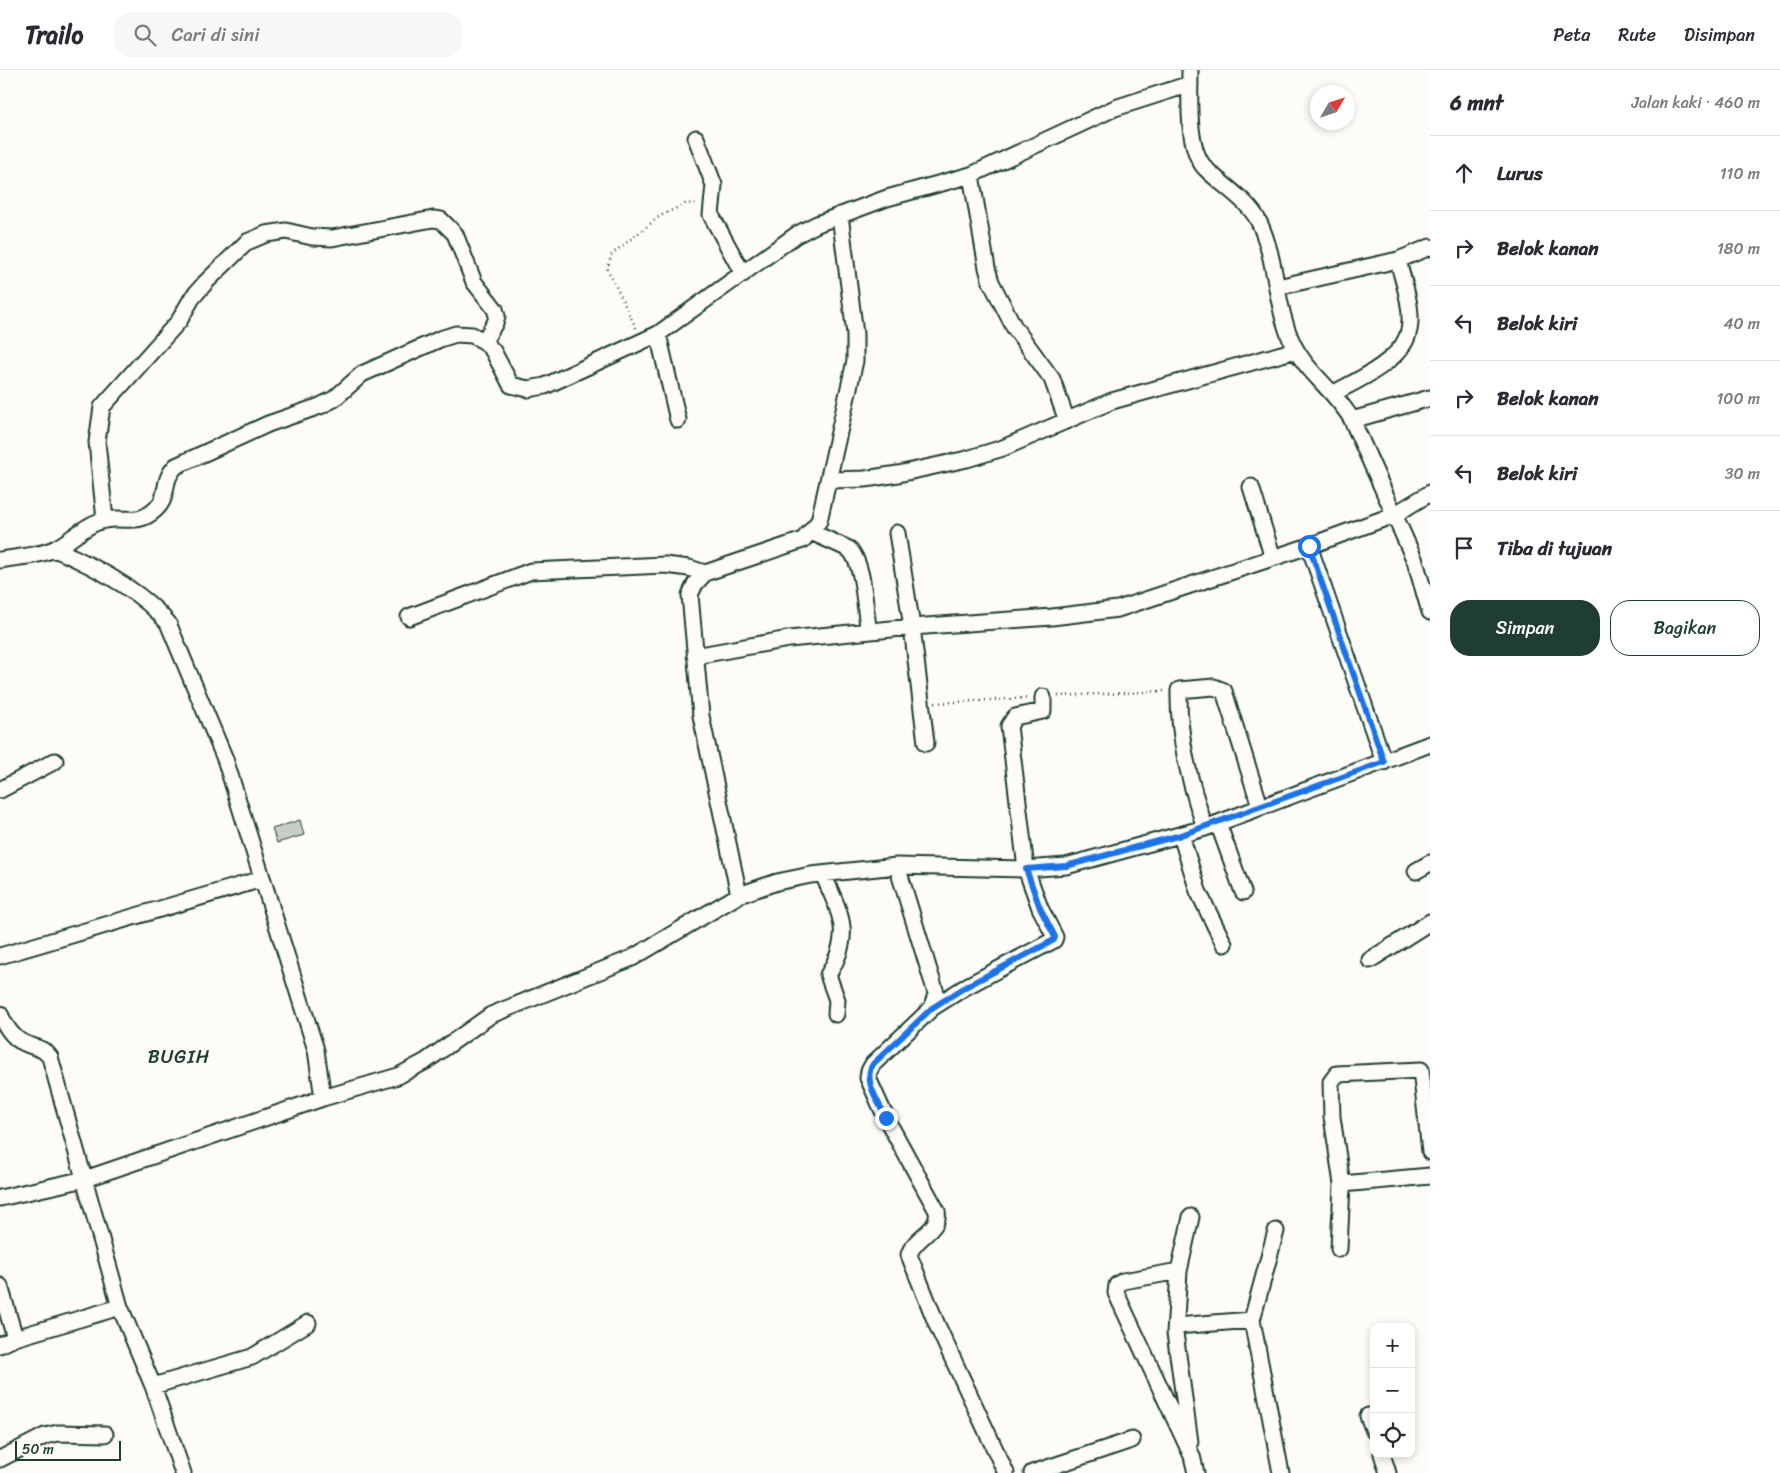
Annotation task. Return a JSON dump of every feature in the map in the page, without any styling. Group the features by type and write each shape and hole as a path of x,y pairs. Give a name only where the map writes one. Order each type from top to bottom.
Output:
{"street":[{"path":"0,560 55,549 105,520 139,520 156,509 160,504 164,498 165,481 168,474 176,466 268,424 334,399 362,374 440,338 456,334 472,334 484,341 493,351 512,385 528,389 553,383 658,334 796,235 840,215 887,198 971,175 1115,108 1190,77 1193,142 1198,158 1204,168 1246,204 1258,221 1278,287 1286,324 1296,350 1306,365 1334,393 1352,420 1415,561 1430,612"},
{"path":"696,138 714,185 711,215 743,274"},
{"path":"971,175 991,282 1014,327 1052,379 1067,421"},
{"path":"739,895 701,716 690,595 695,584 705,574 803,540 820,521 855,361 855,334 840,215"},
{"path":"105,520 97,442 102,406 179,320 192,298 206,282 247,242 276,232 332,238 442,220 455,234 474,282 495,309 497,316 495,323 484,341"},
{"path":"1278,287 1398,260 1430,247"},
{"path":"1334,393 1376,369 1396,352 1407,337 1409,316 1398,260"},
{"path":"658,334 678,420"},
{"path":"830,480 865,479 898,474 967,459 1003,448 1112,401 1296,350"},
{"path":"1352,420 1430,398"},
{"path":"1251,487 1273,558"},
{"path":"696,656 789,639 912,627 1052,618 1118,609 1309,546 1394,515 1430,493"},
{"path":"811,532 849,549 854,554 858,565 870,631"},
{"path":"897,534 912,627 926,743"},
{"path":"1309,546 1384,762"},
{"path":"55,549 128,588 157,610 168,623 224,759 316,1050 323,1098"},
{"path":"409,617 531,571 664,565 689,568 705,574"},
{"path":"1243,892 1190,780 1181,738 1179,690 1214,687 1224,691 1260,806"},
{"path":"1006,1473 937,1326 909,1255 914,1245 936,1224 937,1211 886,1118 868,1078 868,1071 932,1008 967,986 1054,940 1055,937 1040,908 1026,869 1008,726 1015,716 1043,711 1043,697"},
{"path":"0,1198 85,1179 323,1098 398,1076 426,1061 491,1015 632,958 739,895 778,882 823,874 897,866 1026,869 1066,866 1211,826 1260,806 1430,744"},
{"path":"0,790 55,761"},
{"path":"1181,835 1198,891 1224,944"},
{"path":"1416,871 1430,863"},
{"path":"897,866 935,987 936,993 932,1008"},
{"path":"823,874 842,919 843,938 837,960 828,975 837,1000 836,1014"},
{"path":"0,956 262,879"},
{"path":"1370,960 1430,922"},
{"path":"0,1014 13,1035 22,1042 45,1051 50,1057 120,1307 153,1386 183,1473"},
{"path":"1339,1248 1342,1184 1332,1117 1330,1082 1337,1074 1421,1070 1430,1152"},
{"path":"1342,1184 1430,1176"},
{"path":"1191,1217 1179,1271 1175,1333 1196,1473"},
{"path":"1276,1231 1252,1320 1281,1473"},
{"path":"1179,1271 1123,1281 1117,1285 1116,1293 1192,1456"},
{"path":"0,1286 15,1338"},
{"path":"0,1346 15,1338 120,1307"},
{"path":"1176,1326 1252,1320"},
{"path":"153,1386 252,1357 308,1323"},
{"path":"1368,1416 1370,1421"},
{"path":"0,1459 45,1436 58,1434 105,1434"},
{"path":"1032,1473 1132,1440"},
{"path":"1383,1458 1388,1473"}],"path":[{"path":"643,341 607,268 612,254 660,216 687,203 698,205 711,215"}],"building":[{"path":"300,820 304,835 277,843 272,829"}],"district":[{"name":"BUGIH","path":"179,1056"}],"route":[{"path":"886,1118 868,1078 868,1071 873,1064 932,1008 967,986 1054,940 1055,937 1040,908 1026,869 1066,866 1218,824 1260,806 1338,780 1384,762 1309,546"}]}
